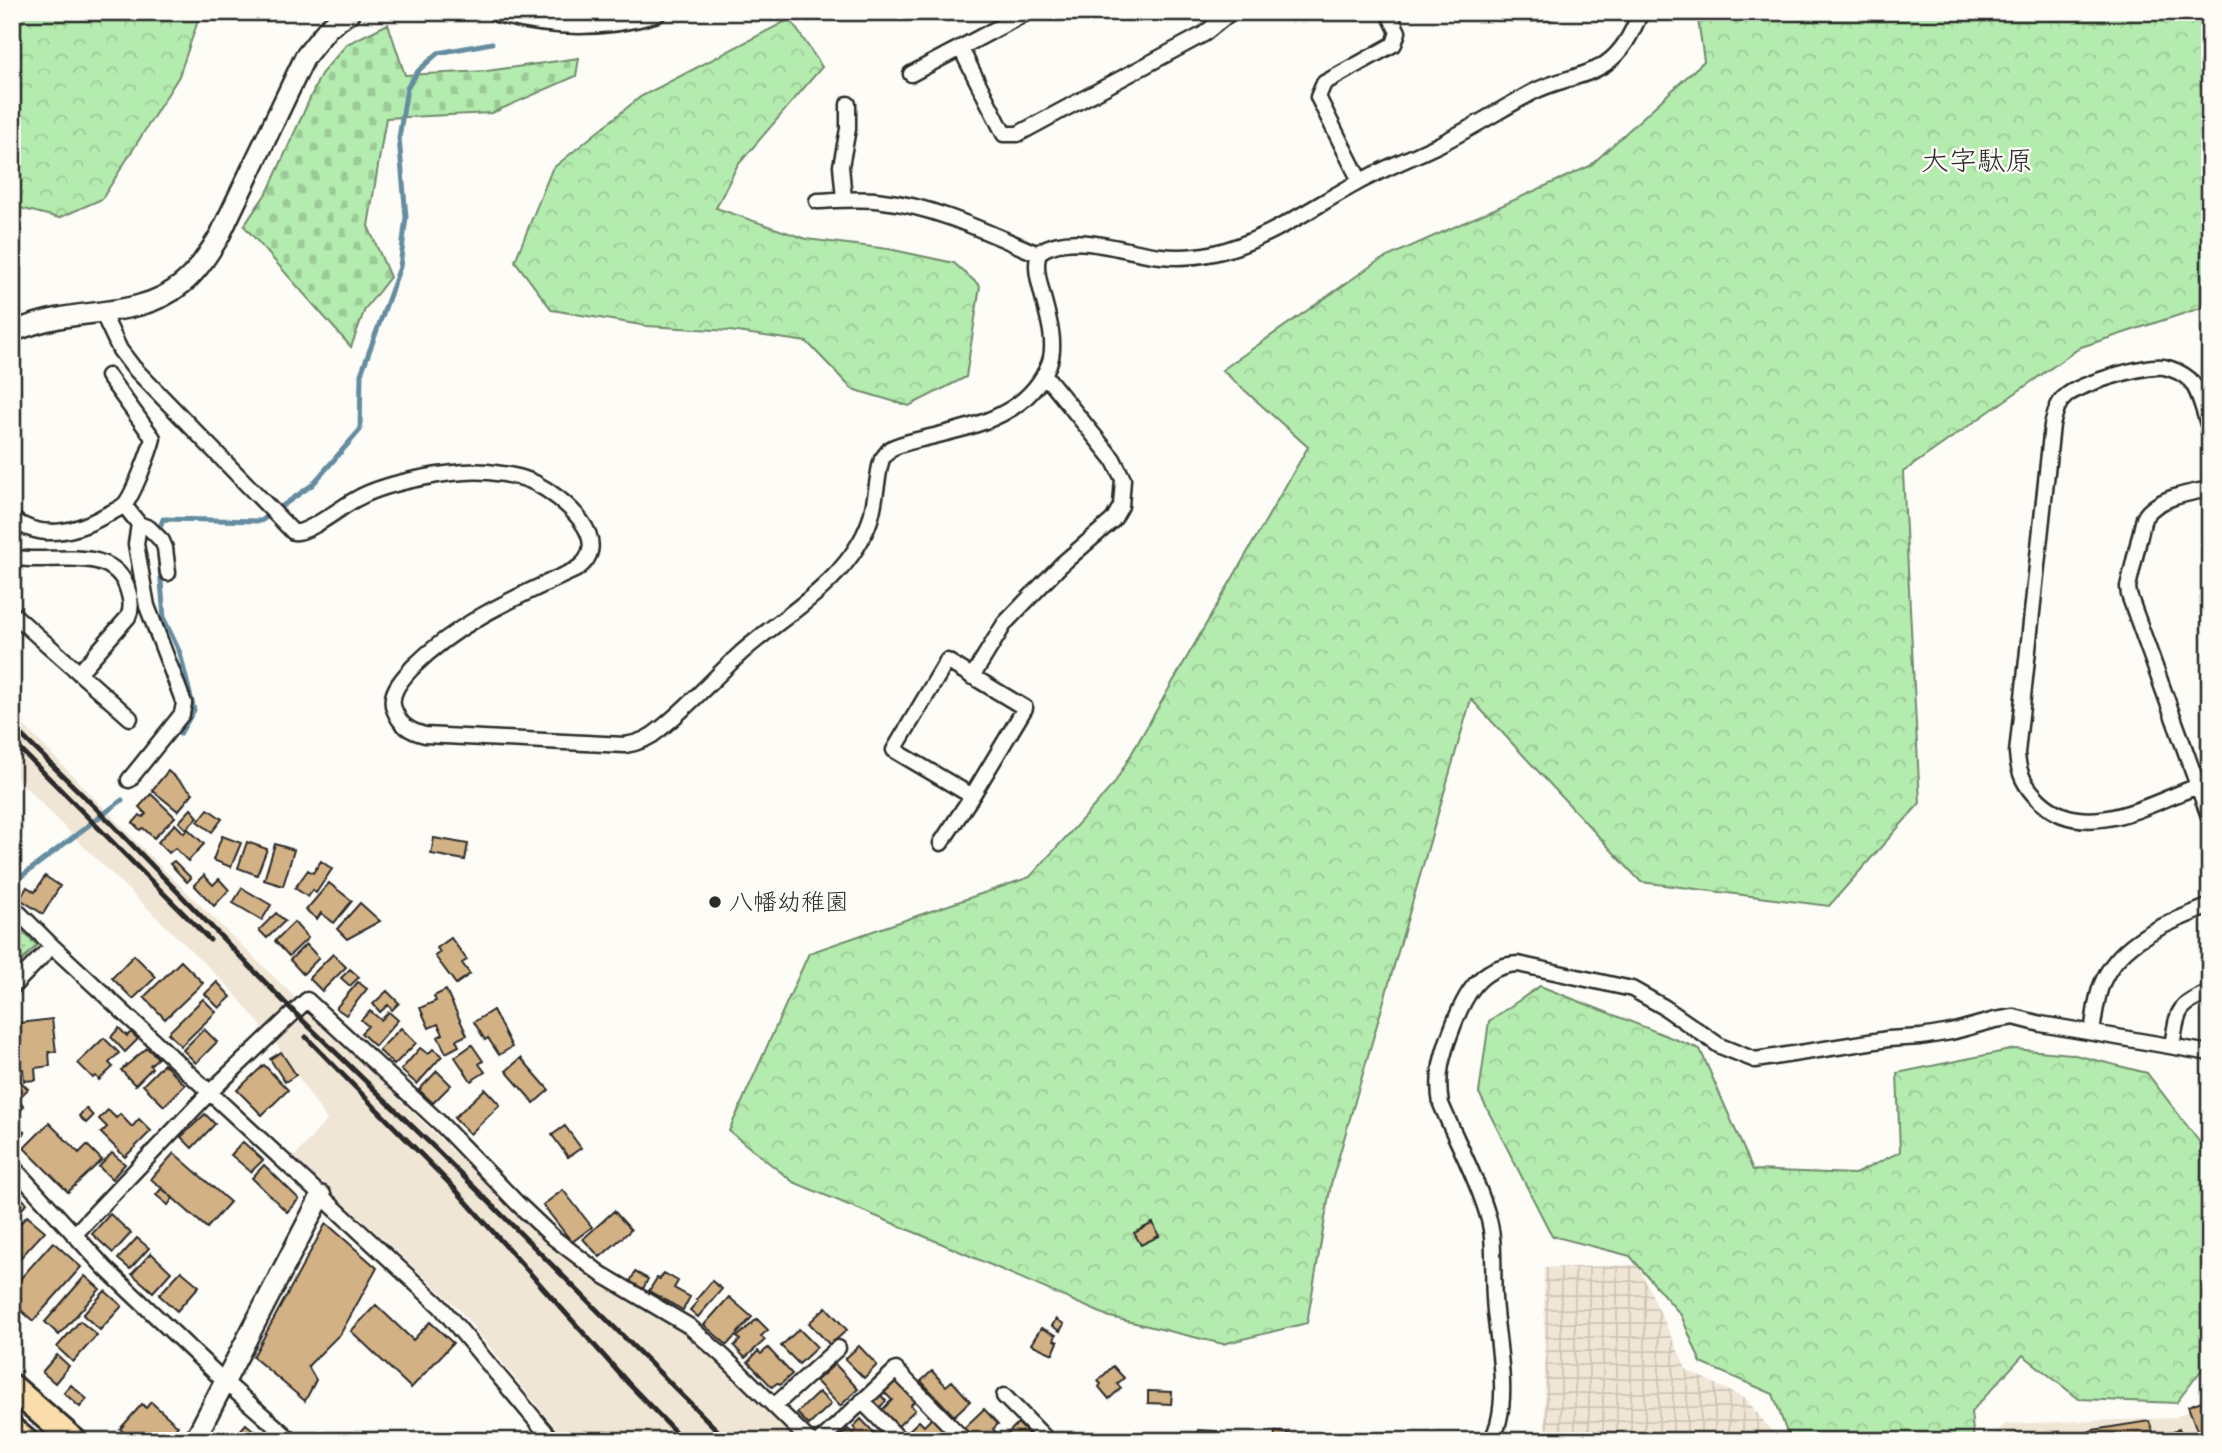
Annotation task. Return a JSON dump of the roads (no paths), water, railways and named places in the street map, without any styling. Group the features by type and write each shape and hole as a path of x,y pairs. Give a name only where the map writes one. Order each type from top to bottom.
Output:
{"highway":[{"path":"12,1387 74,1441"},
{"path":"12,1430 24,1441"}],"street":[{"path":"12,332 59,318 141,305 171,293 184,283 203,262 219,237 305,57 328,28 350,12"},
{"path":"498,12 543,22 579,23 621,20 656,12"},
{"path":"911,74 1028,12"},
{"path":"961,49 1003,134 1018,134 1204,34 1231,12"},
{"path":"1360,181 1318,97 1324,83 1394,44 1398,32 1388,12"},
{"path":"102,313 133,367 288,528 299,533 361,496 429,477 487,472 517,477 545,490 582,521 590,539 586,562 575,570 484,613 435,646 403,677 394,694 393,706 403,725 410,731 425,735 625,745 636,743 659,731 743,652 817,592 844,564 870,523 882,459 890,449 982,425 1025,399 1044,374 1052,354 1053,342 1036,272 1038,254 1049,247 1084,243 1158,256 1181,257 1216,253 1269,231 1360,181 1448,140 1549,84 1605,64 1629,39 1641,12"},
{"path":"845,199 841,166 848,129 848,104"},
{"path":"817,201 884,201 925,210 1038,254"},
{"path":"2198,786 2110,818 2076,820 2055,813 2031,792 2020,774 2017,753 2052,425 2058,406 2078,387 2145,368 2164,367 2181,374 2193,385 2210,429"},
{"path":"972,677 1005,624 1062,564 1113,520 1121,506 1123,480 1113,459 1044,374"},
{"path":"12,519 33,530 59,532 90,524 124,505 151,448 153,438 108,376"},
{"path":"2210,489 2160,503 2147,513 2128,587 2210,819"},
{"path":"124,505 162,541 168,573"},
{"path":"129,780 181,714 184,703 147,606 138,563 136,533 144,526"},
{"path":"12,557 25,561 73,559 103,562 114,569 127,586 131,610 128,617 79,673"},
{"path":"13,614 130,718"},
{"path":"941,843 972,796 1025,708 947,662 894,750 972,796"},
{"path":"12,906 440,1306 553,1441"},
{"path":"2092,1032 2104,978 2125,952 2162,925 2210,906"},
{"path":"12,987 52,946"},
{"path":"1491,1441 1498,1428 1500,1379 1492,1236 1487,1212 1441,1104 1438,1086 1443,1051 1460,1006 1478,980 1490,970 1518,964 1632,989 1664,1007 1720,1046 1755,1060 1888,1039 1921,1037 2014,1017 2210,1053"},
{"path":"2172,1046 2176,1020 2182,1006 2210,992"},
{"path":"74,1235 210,1092 307,1000 439,1122 516,1203 554,1238 601,1274 689,1326 810,1441"},
{"path":"12,1166 105,1268 225,1382 292,1441"},
{"path":"194,1441 321,1196"},
{"path":"774,1406 838,1348"},
{"path":"820,1441 896,1370 965,1441"},
{"path":"1004,1396 1048,1441"},
{"path":"862,1401 901,1441"}],"waterway":[{"path":"158,533 163,519 261,521 312,485 360,430 361,374 400,267 406,217 399,138 407,88 419,70 438,53 492,43"},
{"path":"158,543 164,619 180,653 194,710 180,734"},
{"path":"22,876 122,800"}],"railway":[{"path":"12,726 108,820 295,1013 439,1152 728,1441"},
{"path":"12,741 210,940"},
{"path":"306,1037 454,1188 629,1384 684,1441"}],"place":[{"name":"八幡幼稚園","path":"715,902"}],"district":[{"name":"大字駄原","path":"1977,160"}]}
